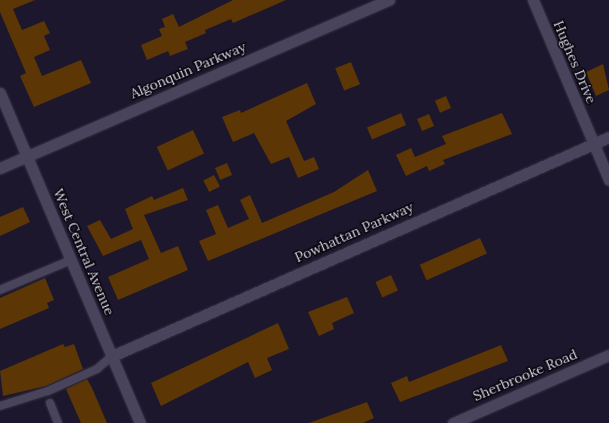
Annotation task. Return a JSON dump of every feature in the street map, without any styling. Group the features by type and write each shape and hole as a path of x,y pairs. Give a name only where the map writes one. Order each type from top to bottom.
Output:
{"street":[{"name":"Algonquin Parkway","path":"0,168 389,0"},
{"name":"Hughes Drive","path":"532,0 609,180"},
{"name":"West Central Avenue","path":"0,93 139,423"},
{"name":"Powhattan Parkway","path":"112,356 609,137"},
{"name":"Sherbrooke Road","path":"453,423 609,355"}],"lane":[{"path":"0,290 71,260"},
{"path":"0,406 12,405 55,388 97,369 112,356"},
{"path":"50,403 58,423"}],"building":[{"path":"0,0 35,0 13,9 22,30 44,21 50,33 44,36 50,50 34,57 42,76 81,60 91,83 34,107 20,76 26,73 0,12"},
{"path":"233,0 286,0 233,23 231,19 205,30 206,33 185,42 188,49 170,56 168,51 147,60 141,45 162,36 159,29 165,27 162,19 173,14 179,27"},
{"path":"351,62 360,84 344,91 335,68"},
{"path":"603,64 609,90 596,96 586,72"},
{"path":"307,83 316,104 286,121 304,161 314,157 319,169 298,178 289,157 271,164 254,133 233,142 222,117 240,110 241,113"},
{"path":"446,96 451,108 440,113 435,101"},
{"path":"401,113 406,125 372,139 367,127"},
{"path":"502,113 512,134 443,160 445,164 429,171 427,166 406,176 396,155 411,148 415,157 446,144 442,136"},
{"path":"429,114 434,126 422,131 417,119"},
{"path":"193,130 204,154 168,170 157,147"},
{"path":"227,163 232,175 220,180 215,168"},
{"path":"368,170 377,191 208,261 199,241 216,234 206,210 218,205 228,228 249,219 240,200 250,195 262,223 334,192"},
{"path":"214,175 220,187 209,192 203,180"},
{"path":"183,188 188,200 144,215 161,253 178,246 188,270 118,300 108,277 149,259 141,240 103,256 87,226 100,220 111,239 133,229 125,209 152,196 154,200"},
{"path":"23,207 30,222 0,236 0,217"},
{"path":"480,238 487,254 427,280 420,265"},
{"path":"391,275 398,291 382,297 375,282"},
{"path":"45,278 54,300 47,303 49,308 0,329 0,298"},
{"path":"347,297 354,313 332,323 334,329 319,336 308,312"},
{"path":"278,323 289,349 267,358 272,370 255,378 248,362 161,406 151,383"},
{"path":"63,344 65,347 74,344 83,369 46,386 3,396 0,371"},
{"path":"501,345 508,361 400,402 391,383 407,376 409,382"},
{"path":"87,379 107,423 81,423 66,389"},
{"path":"367,402 374,418 363,423 309,423"}]}
